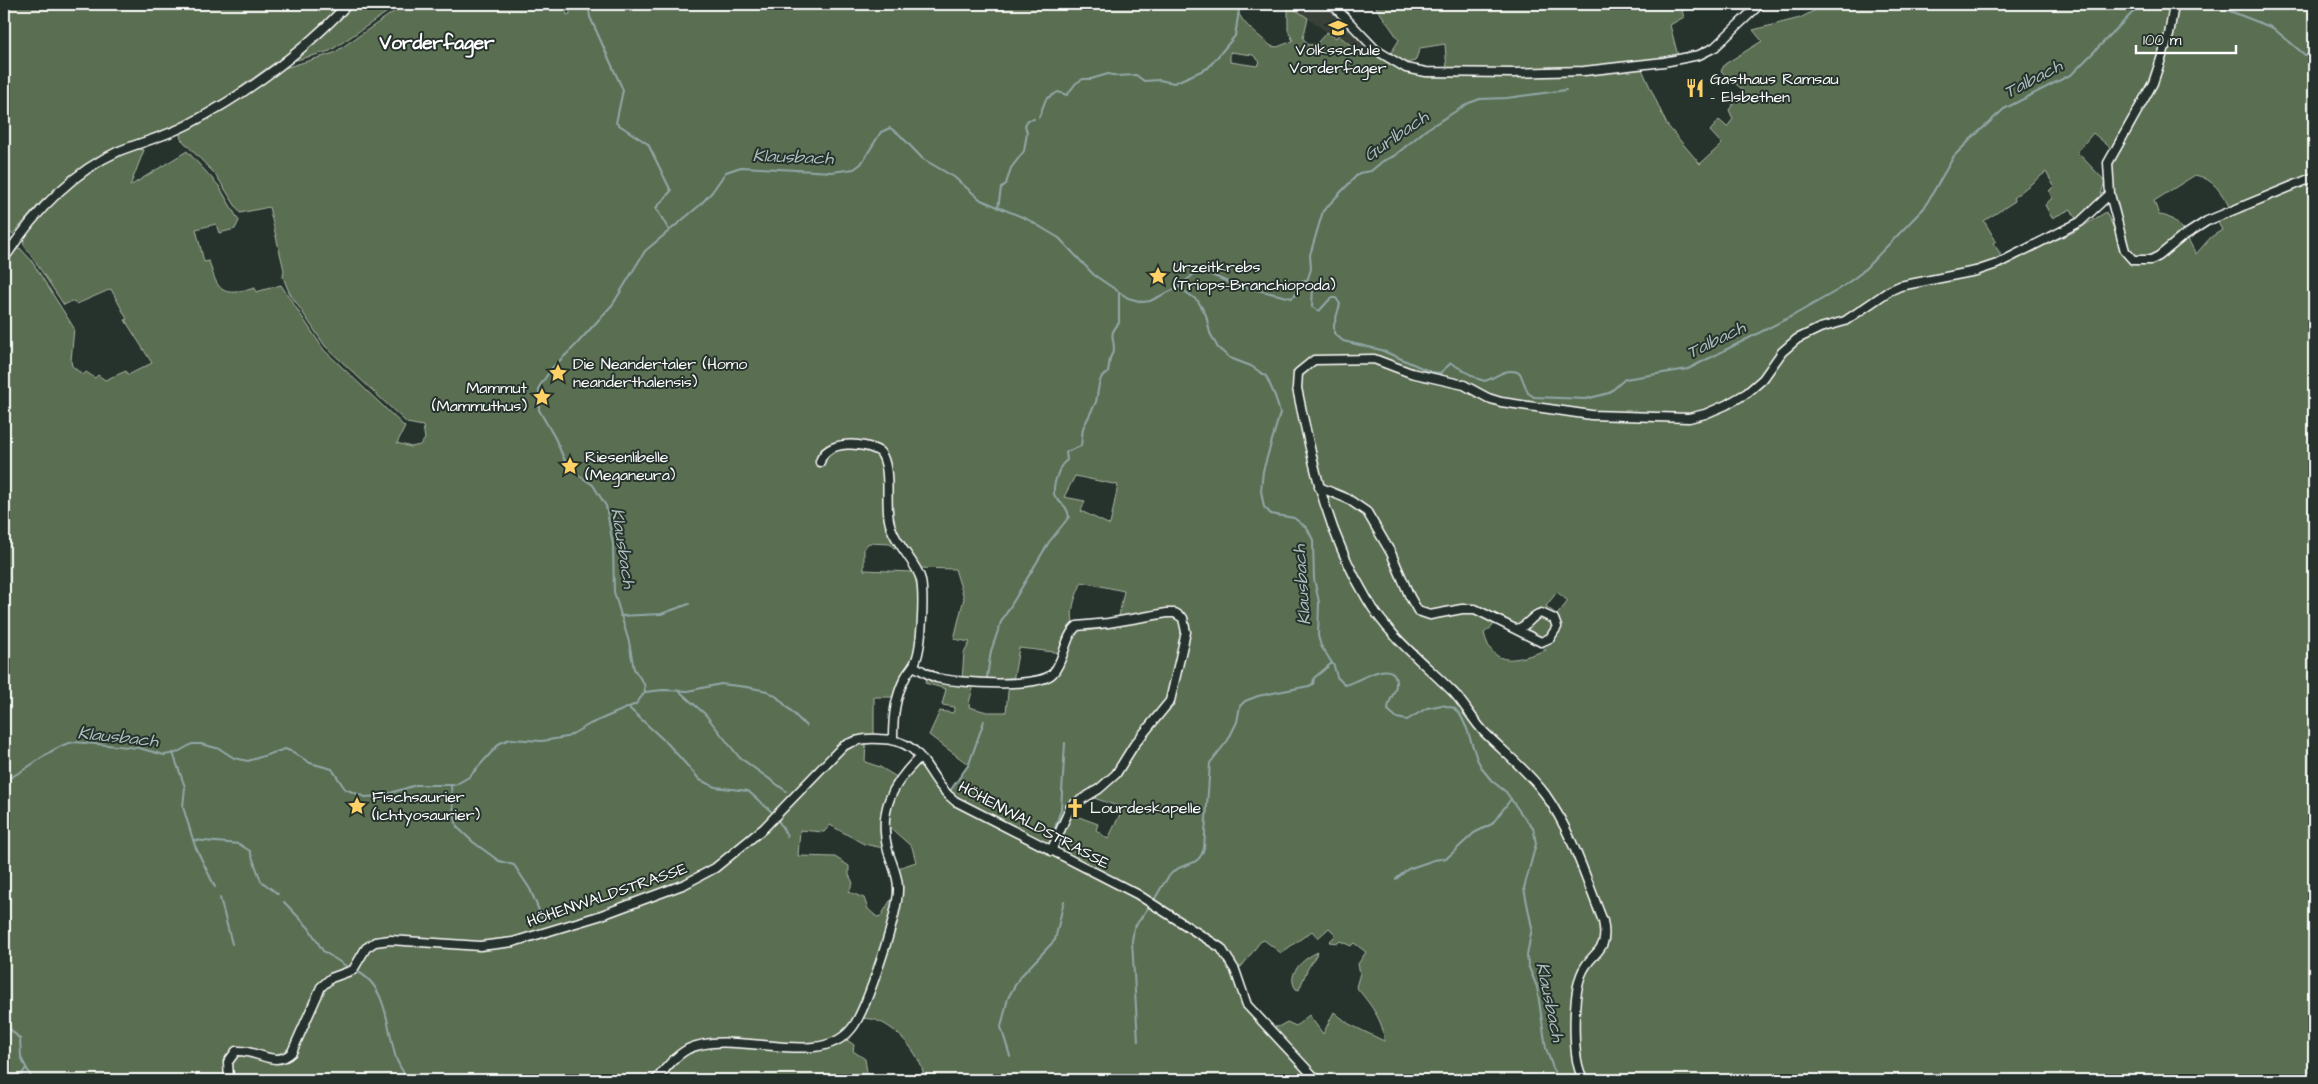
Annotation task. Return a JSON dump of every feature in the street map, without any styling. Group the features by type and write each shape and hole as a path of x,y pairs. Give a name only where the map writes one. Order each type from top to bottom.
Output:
{"street":[{"path":"4,259 34,217 49,200 84,172 118,152 185,126 219,106 282,63 321,31 348,4"},
{"path":"1332,4 1368,43 1390,60 1417,71 1451,72 1566,72 1664,62 1699,55 1715,47 1760,4"},
{"path":"2174,4 2169,34 2153,83 2108,163 2110,194 2125,250 2133,260 2144,260 2159,256 2182,237 2207,221 2314,177"},
{"path":"1584,1080 1576,1059 1577,998 1580,977 1583,970 1601,949 1605,933 1603,921 1574,847 1545,795 1521,766 1483,731 1456,695 1401,643 1374,611 1342,554 1334,535 1319,487 1296,384 1298,373 1314,360 1374,358 1411,373 1464,385 1488,398 1502,402 1572,414 1689,418 1726,405 1747,393 1763,379 1789,345 1805,334 1845,321 1884,294 1900,286 1976,271 1997,264 2080,222 2110,194"},
{"path":"820,462 826,452 846,445 865,446 877,450 882,455 886,467 890,524 897,540 920,578 920,633 917,659 905,678 895,706 893,739"},
{"path":"1319,487 1348,500 1367,512 1394,558 1410,597 1418,610 1430,615 1462,609 1475,609 1516,629 1543,642 1555,633 1557,627 1554,620 1541,613 1533,616 1524,627 1516,629"},
{"path":"913,666 929,675 950,680 992,682 1039,681 1054,672 1072,632 1077,626 1108,624 1167,612 1174,613 1183,618 1186,632 1172,697 1134,745 1116,774 1099,789 1071,806 1051,851"},
{"name":"HÖHENWALDSTRASSE","path":"229,1080 228,1062 236,1051 250,1052 274,1059 286,1057 292,1052 321,987 331,978 352,970 366,948 375,942 390,940 480,946 513,942 599,916 685,884 711,871 764,828 842,747 862,740 893,739 909,744 920,756 944,791 955,802 1151,903 1221,948 1235,970 1247,1005 1317,1080"},
{"path":"656,1080 675,1058 694,1047 722,1043 821,1046 838,1040 851,1029 859,1018 868,994 898,898 898,882 888,851 886,829 887,801 898,782 920,756"}],"shaded area":[{"name":"Volksschule Vorderfager","path":"1293,4 1332,4 1376,50 1363,55 1338,35 1336,38 1291,7"}],"green space":[{"path":"4,4 343,4 295,48 224,99 183,123 132,142 46,200 44,198 13,234 4,232"},
{"path":"353,4 399,4 330,51 289,62 333,25"},
{"path":"405,4 565,4 567,15 570,14 569,4 1238,4 1240,15 1249,27 1271,46 1277,47 1293,41 1288,30 1288,5 1308,18 1303,38 1308,45 1316,44 1327,32 1336,38 1338,35 1363,55 1373,51 1390,63 1427,77 1573,75 1641,67 1667,125 1700,164 1722,144 1710,131 1719,120 1727,127 1733,119 1729,110 1743,90 1721,71 1725,64 1762,41 1753,30 1800,18 1827,4 2172,4 2164,44 2151,80 2112,149 2093,133 2077,152 2105,181 2099,201 2077,221 2071,209 2052,218 2045,205 2052,198 2049,191 2054,186 2046,172 2013,198 2015,201 1984,221 1996,241 1993,243 2000,253 2000,260 1978,269 1926,278 1890,288 1844,320 1799,335 1782,349 1764,374 1748,388 1726,402 1700,413 1679,416 1641,416 1592,413 1535,404 1535,409 1569,416 1687,421 1710,414 1737,402 1767,382 1782,355 1793,344 1809,334 1846,323 1892,291 1917,283 1978,272 2072,233 2106,212 2116,233 2121,231 2111,188 2111,163 2120,140 2143,106 2160,70 2169,44 2176,4 2314,4 2314,176 2273,194 2230,208 2212,183 2195,175 2154,201 2159,215 2172,219 2182,229 2196,254 2211,237 2222,230 2216,219 2314,180 2314,1080 924,1080 920,1063 902,1037 878,1021 859,1018 843,1037 854,1045 853,1051 865,1059 867,1072 874,1080 4,1080 4,266 12,253 20,248 31,260 74,328 71,361 72,366 83,375 86,372 95,378 98,375 105,380 126,371 128,375 152,363 125,320 127,319 111,289 77,304 72,301 64,305 24,245 23,239 43,213 59,197 96,168 115,157 131,150 144,150 130,186 187,151 219,186 239,221 235,229 219,233 216,224 196,229 204,262 209,261 219,286 228,292 255,288 256,292 281,285 324,350 405,427 397,443 411,447 420,445 425,439 423,426 407,423 325,346 289,292 283,277 284,270 269,207 240,213 216,175 181,139 180,135 184,130 227,105 278,70 334,53","holes":["1230,52 1253,55 1260,62 1257,66 1230,62","1358,355 1359,359 1334,362 1321,361 1322,357","1299,387 1320,485 1356,501 1373,515 1401,566 1417,606 1427,613 1464,606 1474,607 1516,626 1521,626 1533,614 1545,611 1552,614 1559,625 1557,633 1541,645 1546,650 1516,659 1500,657 1493,653 1484,633 1492,627 1495,620 1471,610 1431,616 1421,615 1416,611 1405,593 1388,551 1366,514 1356,506 1318,489 1297,396","1075,476 1118,485 1110,525 1081,511 1085,501 1064,497","869,543 890,544 894,548 903,550 915,570 912,572 864,570 864,548","915,569 955,569 964,598 954,639 970,642 964,653 962,680 929,675 925,683 946,689 942,705 955,707 953,713 940,711 929,735 969,765 947,795 920,757 900,779 880,767 865,762 866,739 874,738 874,697 897,697 905,678 917,659 920,633 920,578","1082,582 1124,591 1118,621 1113,627 1087,631 1082,625 1075,627 1073,622 1075,598","1557,592 1568,601 1557,615 1546,606","1019,648 1063,653 1054,670 1049,675 1036,681 1010,682 1014,676","974,681 1009,682 1006,712 987,712 969,707","1088,796 1123,808 1108,839 1096,830 1098,824 1068,813 1073,804","886,824 912,847 916,862 895,869 898,882 897,901 890,901 881,916 877,917 868,909 864,898 849,892 853,883 849,875 849,866 835,857 798,856 800,830 824,832 830,825 864,844 888,849","1329,928 1336,935 1329,942 1338,943 1340,941 1351,946 1354,943 1366,952 1358,964 1360,973 1356,987 1379,1019 1384,1034 1384,1041 1349,1024 1334,1012 1323,1034 1309,1015 1296,1026 1287,1022 1278,1027 1266,1026 1247,1005 1235,970 1242,966 1260,942 1264,940 1281,953 1312,931 1318,938"]},
{"path":"1374,4 1695,4 1682,11 1684,17 1670,25 1678,56 1535,71 1447,70 1445,44 1420,48 1415,61 1402,64 1389,56 1399,40"},
{"path":"1538,615 1554,622 1553,632 1543,640 1523,630"},
{"path":"1318,952 1307,970 1299,990 1296,989 1293,983 1294,972 1302,962"}],"waterway":[{"path":"588,4 590,17 623,90 616,123 648,144 671,191 656,208 669,230"},
{"path":"1039,117 1046,99 1058,92 1067,95 1076,83 1083,79 1091,79 1108,74 1118,76 1136,75 1144,81 1159,80 1174,83 1208,68 1235,36 1240,4"},
{"name":"Talbach","path":"1179,287 1195,273 1202,271 1235,285 1292,298 1296,294 1299,281 1307,281 1313,288 1312,307 1319,311 1331,298 1336,298 1340,304 1334,325 1334,333 1343,341 1381,350 1431,372 1440,373 1451,363 1478,379 1485,381 1502,373 1515,371 1520,373 1528,393 1534,397 1586,399 1609,393 1625,379 1688,369 1794,315 1838,290 1861,273 1924,208 1954,156 1972,138 2004,109 2072,74 2141,4"},
{"path":"2212,4 2273,28 2305,55 2314,53"},
{"name":"Gurlbach","path":"1307,281 1311,269 1310,255 1323,211 1359,173 1371,171 1383,161 1394,156 1427,129 1469,103 1480,99 1507,98 1566,90"},
{"path":"998,208 1001,188 1006,184 1011,168 1024,151 1027,133 1025,125 1028,120 1034,119"},
{"name":"Klausbach","path":"4,780 22,771 56,748 74,742 139,748 164,755 176,753 192,744 201,744 220,749 234,758 248,761 285,749 310,763 332,769 345,789 365,797 381,796 416,785 455,785 469,777 500,743 510,739 542,741 567,737 590,724 636,704 645,692 644,684 634,669 629,642 614,592 613,545 606,506 593,485 575,473 565,461 555,438 539,410 539,387 552,368 613,304 645,251 699,206 726,172 741,167 832,172 854,169 861,164 881,132 890,128 899,134 923,159 954,177 981,200 1027,219 1059,238 1094,275 1128,298 1143,302 1150,301 1179,287 1198,301 1206,315 1210,333 1218,348 1230,358 1251,366 1266,376 1280,413 1263,471 1261,491 1264,507 1271,514 1294,518 1307,528 1313,540 1314,579 1319,602 1318,636 1321,646 1334,666 1337,677 1345,685 1375,672 1390,671 1395,675 1396,684 1388,710 1397,718 1407,720 1427,708 1442,705 1454,708 1461,716 1483,770 1492,781 1506,792 1533,827 1536,844 1524,888 1532,928 1527,955 1528,965 1537,987 1546,1048 1557,1080"},
{"path":"987,677 991,651 1001,622 1049,542 1069,517 1067,510 1055,497 1055,484 1058,473 1063,463 1067,460 1066,452 1081,446 1083,428 1096,402 1099,384 1102,376 1108,373 1110,358 1114,350 1112,336 1119,323 1119,293"},
{"path":"620,616 661,614 689,604"},
{"path":"1154,900 1165,881 1174,871 1192,863 1202,854 1210,763 1228,740 1237,722 1240,706 1245,701 1258,696 1309,686 1313,684 1314,678 1332,663"},
{"path":"645,692 663,690 688,691 721,684 767,691 777,697 806,726"},
{"path":"679,691 705,714 739,757 786,791"},
{"path":"629,708 668,744 700,780 715,787 748,791 773,813"},
{"path":"950,791 969,764 984,721"},
{"path":"1050,844 1061,809 1065,743"},
{"path":"173,753 185,787 183,807 195,846 215,887"},
{"path":"451,786 452,795"},
{"path":"1396,879 1408,869 1434,860 1447,858 1474,833 1492,824 1511,799"},
{"path":"452,801 457,827 473,842 499,861 514,865 530,889 543,920"},
{"path":"777,818 787,836"},
{"path":"193,840 239,844 250,851 261,881 278,894"},
{"path":"220,898 232,944"},
{"path":"1010,1056 1001,1027 1008,998 1019,978 1055,940 1064,901"},
{"path":"284,902 309,928 323,951 346,966"},
{"path":"1138,1041 1132,941 1134,928 1150,905"},
{"path":"356,971 367,978 380,997 385,1009 396,1058 405,1075"},
{"path":"4,1023 20,1039 21,1058 33,1080"},
{"path":"18,1080 26,1068"}],"place":[{"name":"Volksschule Vorderfager","path":"1338,28"},
{"name":"Gasthaus Ramsau - Elsbethen","path":"1695,88"},
{"name":"Urzeitkrebs (Triops-Branchiopoda)","path":"1158,276"},
{"name":"Die Neandertaler (Homo neanderthalensis)","path":"558,373"},
{"name":"Mammut (Mammuthus)","path":"542,397"},
{"name":"Riesenlibelle (Meganeura)","path":"570,466"},
{"name":"Fischsaurier (Ichtyosaurier)","path":"357,806"},
{"name":"Lourdeskapelle","path":"1075,808"}],"district":[{"name":"Vorderfager","path":"437,43"}]}
